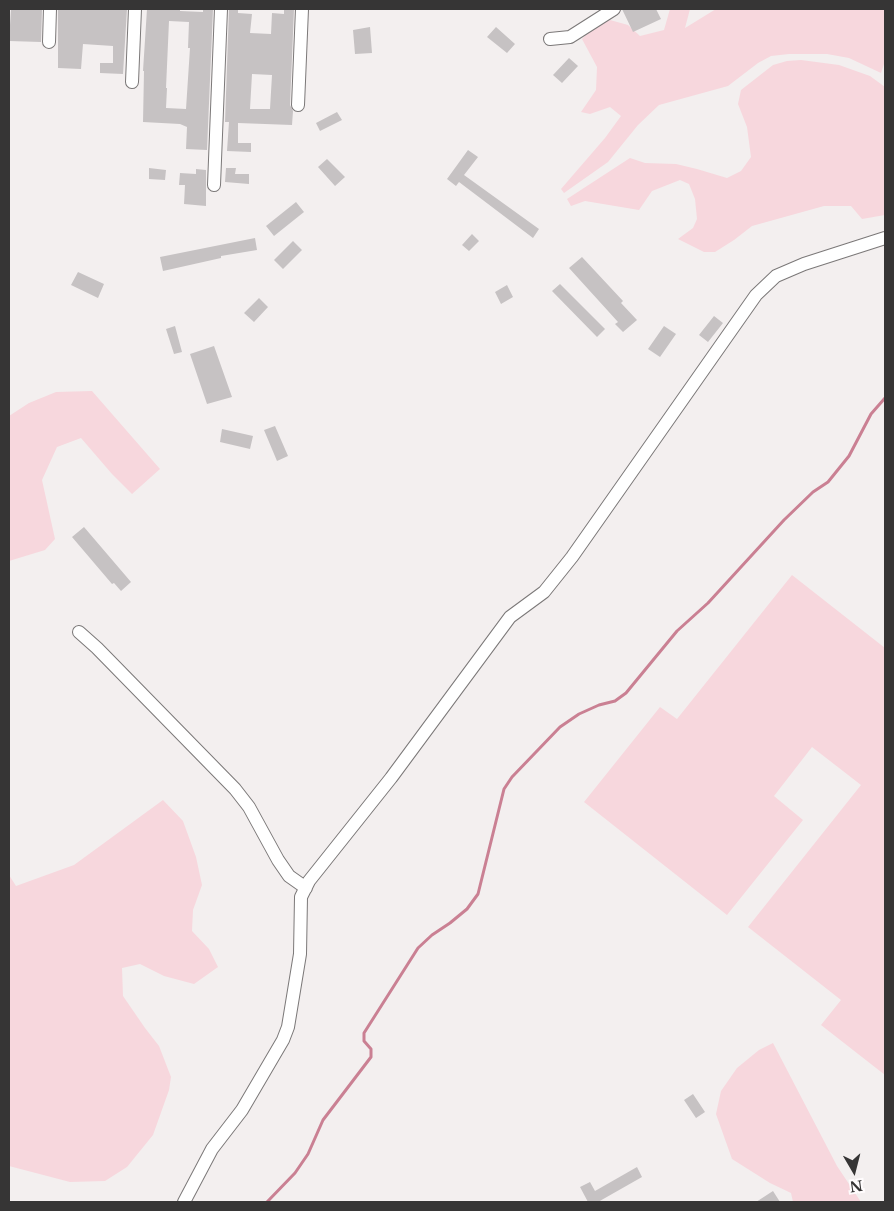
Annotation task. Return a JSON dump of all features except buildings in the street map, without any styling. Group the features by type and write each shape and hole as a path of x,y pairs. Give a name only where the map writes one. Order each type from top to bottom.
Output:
{"street":[{"path":"49,42 50,9"},
{"path":"132,82 135,9"},
{"path":"214,185 221,9"},
{"path":"298,105 302,9"},
{"path":"550,39 570,37 614,9"},
{"path":"184,1202 212,1149 242,1110 283,1040 288,1027 300,954 301,897 320,866 392,778 510,617 544,592 572,557 756,295 776,276 804,264 885,238"},
{"path":"79,632 98,648 235,789 249,807 289,876 306,888"}],"shaded area":[{"path":"670,9 690,9 685,28 716,9 885,9 885,61 881,73 849,58 827,54 771,56 758,63 728,86 659,105 638,125 608,162 564,193 561,189 605,138 621,116 610,107 590,114 581,112 596,90 597,67 582,39 592,28 610,20 628,25 640,36 664,30"},
{"path":"801,60 839,65 870,76 885,87 885,215 862,219 851,206 824,206 752,226 715,252 704,252 678,239 693,228 697,219 695,199 689,184 680,180 652,191 639,210 585,201 571,206 567,199 630,158 645,163 676,164 727,178 741,171 751,157 747,127 738,104 741,90 773,65"},
{"path":"92,391 160,469 132,494 81,438 57,447 42,480 55,539 45,550 9,561 9,416 29,403 56,392"},
{"path":"792,575 885,648 885,1075 821,1025 841,1000 748,927 861,785 812,747 774,796 803,820 727,915 584,802 660,707 677,719"},
{"path":"163,800 183,821 196,857 202,885 193,910 192,931 209,949 218,967 194,984 164,976 140,964 122,968 123,996 159,1046 171,1077 169,1090 153,1135 127,1167 105,1181 70,1182 9,1166 9,875 16,886 74,865"},
{"path":"773,1043 837,1166 861,1202 793,1202 791,1193 770,1183 732,1159 716,1114 721,1091 737,1068 759,1050"}],"waterway":[{"path":"267,1202 295,1173 308,1154 323,1120 371,1057 371,1049 364,1041 364,1033 418,948 467,909 478,894 504,789 512,777 560,727 579,714 599,705 615,701 626,693 677,631 708,603 784,520 813,492 828,482 849,456 871,414 885,398"}]}
